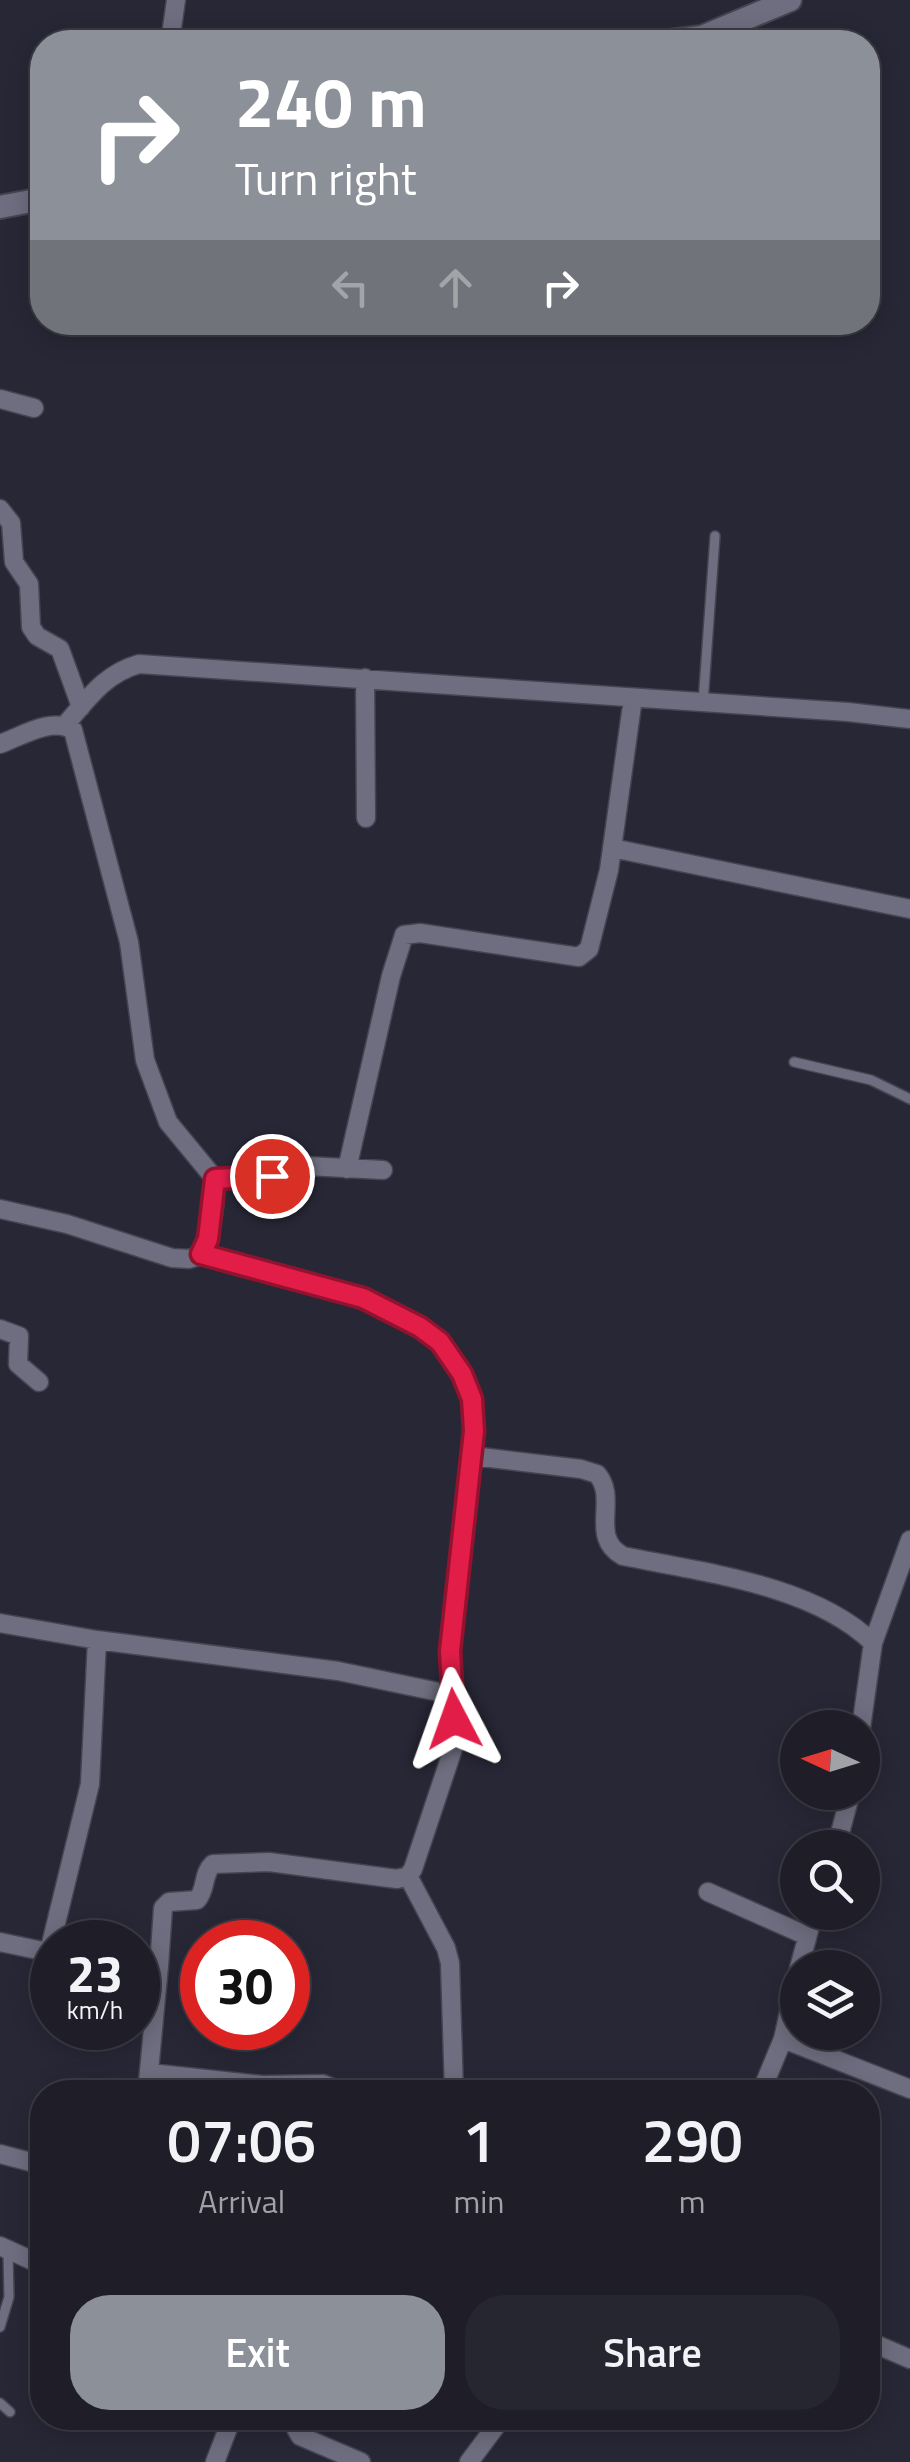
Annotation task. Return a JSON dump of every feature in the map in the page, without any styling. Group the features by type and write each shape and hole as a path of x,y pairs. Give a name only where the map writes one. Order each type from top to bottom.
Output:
{"street":[{"path":"172,30 176,0"},
{"path":"717,30 790,0"},
{"path":"0,207 30,201"},
{"path":"0,399 34,408"},
{"path":"0,509 11,523 14,562 29,584 31,627 60,649 81,706"},
{"path":"64,725 100,684 120,670 139,664 910,719"},
{"path":"365,678 366,818"},
{"path":"347,1169 404,935 420,933 570,956 585,954 595,927 612,848 633,698"},
{"path":"0,744 51,725 73,730 130,942 145,1060 176,1135 215,1179 204,1247 189,1260 0,1208"},
{"path":"612,848 910,908"},
{"path":"215,1179 272,1176 307,1166 383,1170"},
{"path":"160,1943 163,1908 169,1902 196,1900 203,1893 208,1869 213,1864 270,1862 397,1879 408,1876 413,1869 453,1750 450,1651 473,1456 472,1399 462,1374 440,1342 420,1327 363,1298 204,1247"},
{"path":"0,1329 20,1336 18,1364 39,1382"},
{"path":"473,1456 597,1474 606,1489 604,1534 623,1556 784,1594 838,1615 873,1643"},
{"path":"864,1710 873,1643 910,1540"},
{"path":"0,1623 97,1640 338,1670 453,1695"},
{"path":"57,1920 90,1784 97,1640"},
{"path":"408,1876 446,1948 450,1964 454,2080"},
{"path":"708,1892 805,1935"},
{"path":"802,1950 807,1930"},
{"path":"0,1942 30,1948"},
{"path":"766,2080 780,2048"},
{"path":"149,2080 152,2050"},
{"path":"812,2050 910,2089"},
{"path":"150,2072 220,2080"},
{"path":"0,2154 30,2162"},
{"path":"4,2248 30,2260"},
{"path":"880,2347 910,2360"},
{"path":"215,2462 227,2430"},
{"path":"297,2430 300,2436 361,2462"},
{"path":"480,2459 496,2430"}],"lane":[{"path":"702,703 714,536"},
{"path":"794,1062 871,1080 910,1098"},
{"path":"0,2327 9,2297 4,2248"},
{"path":"0,2403 10,2412"}],"route":[{"path":"272,1176 215,1179 208,1239 201,1254 363,1298 420,1327 440,1342 462,1374 472,1399 473,1456 450,1651 454,1719"}]}
